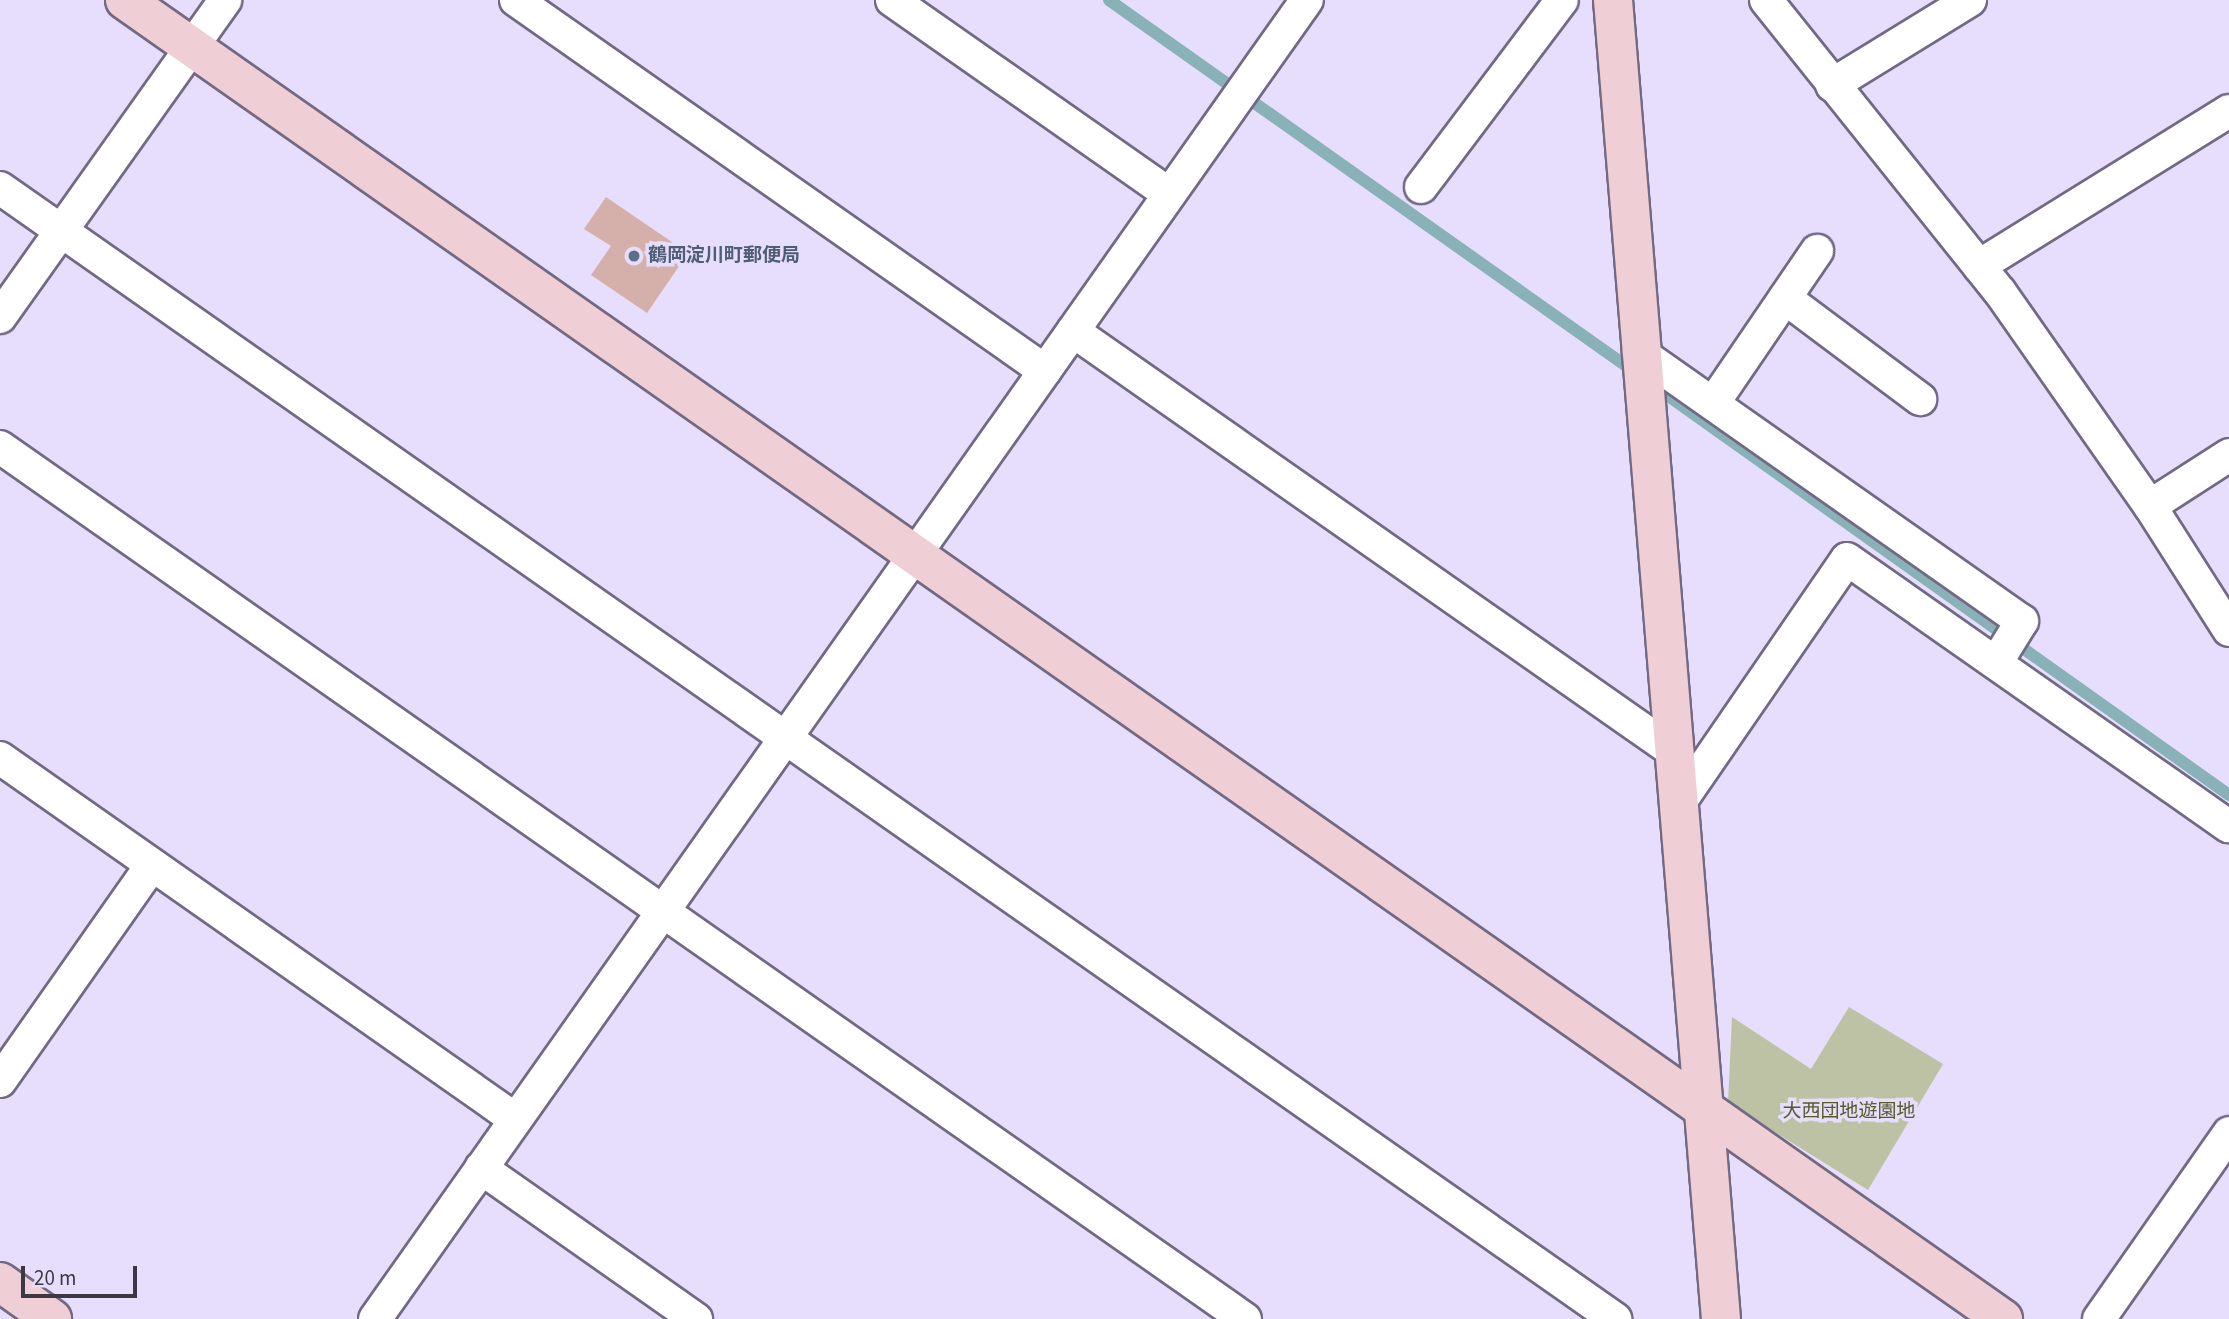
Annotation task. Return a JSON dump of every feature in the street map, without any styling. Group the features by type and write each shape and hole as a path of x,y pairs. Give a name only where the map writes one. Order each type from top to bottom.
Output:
{"street":[{"path":"125,0 2003,1319"},
{"path":"0,317 225,0"},
{"path":"516,0 1045,370"},
{"path":"892,0 1169,194"},
{"path":"375,1319 1307,0"},
{"path":"1421,187 1562,0"},
{"path":"1614,0 1639,352 1721,1319"},
{"path":"1766,0 1979,267 2150,506 2229,631"},
{"path":"1832,85 1970,0"},
{"path":"1979,267 2229,111"},
{"path":"0,188 1615,1319"},
{"path":"1714,402 1817,251"},
{"path":"1784,298 1920,398"},
{"path":"1073,331 1673,751"},
{"path":"1639,352 1714,402 2022,621 1996,663"},
{"path":"0,447 1245,1319"},
{"path":"2150,506 2229,455"},
{"path":"1678,805 1847,559 2229,826"},
{"path":"0,758 515,1119"},
{"path":"0,1081 152,865"},
{"path":"2099,1319 2229,1133"},
{"path":"481,1168 696,1319"},
{"path":"0,1282 52,1319"}],"green space":[{"name":"大西団地遊園地","path":"1849,1007 1943,1064 1868,1190 1728,1103 1732,1017 1811,1069"}],"building":[{"path":"606,197 688,253 647,313 591,275 611,246 584,229"}],"waterway":[{"path":"1109,0 1636,373"},
{"path":"1653,385 2229,795"}],"place":[{"name":"鶴岡淀川町郵便局","path":"634,256"}]}
